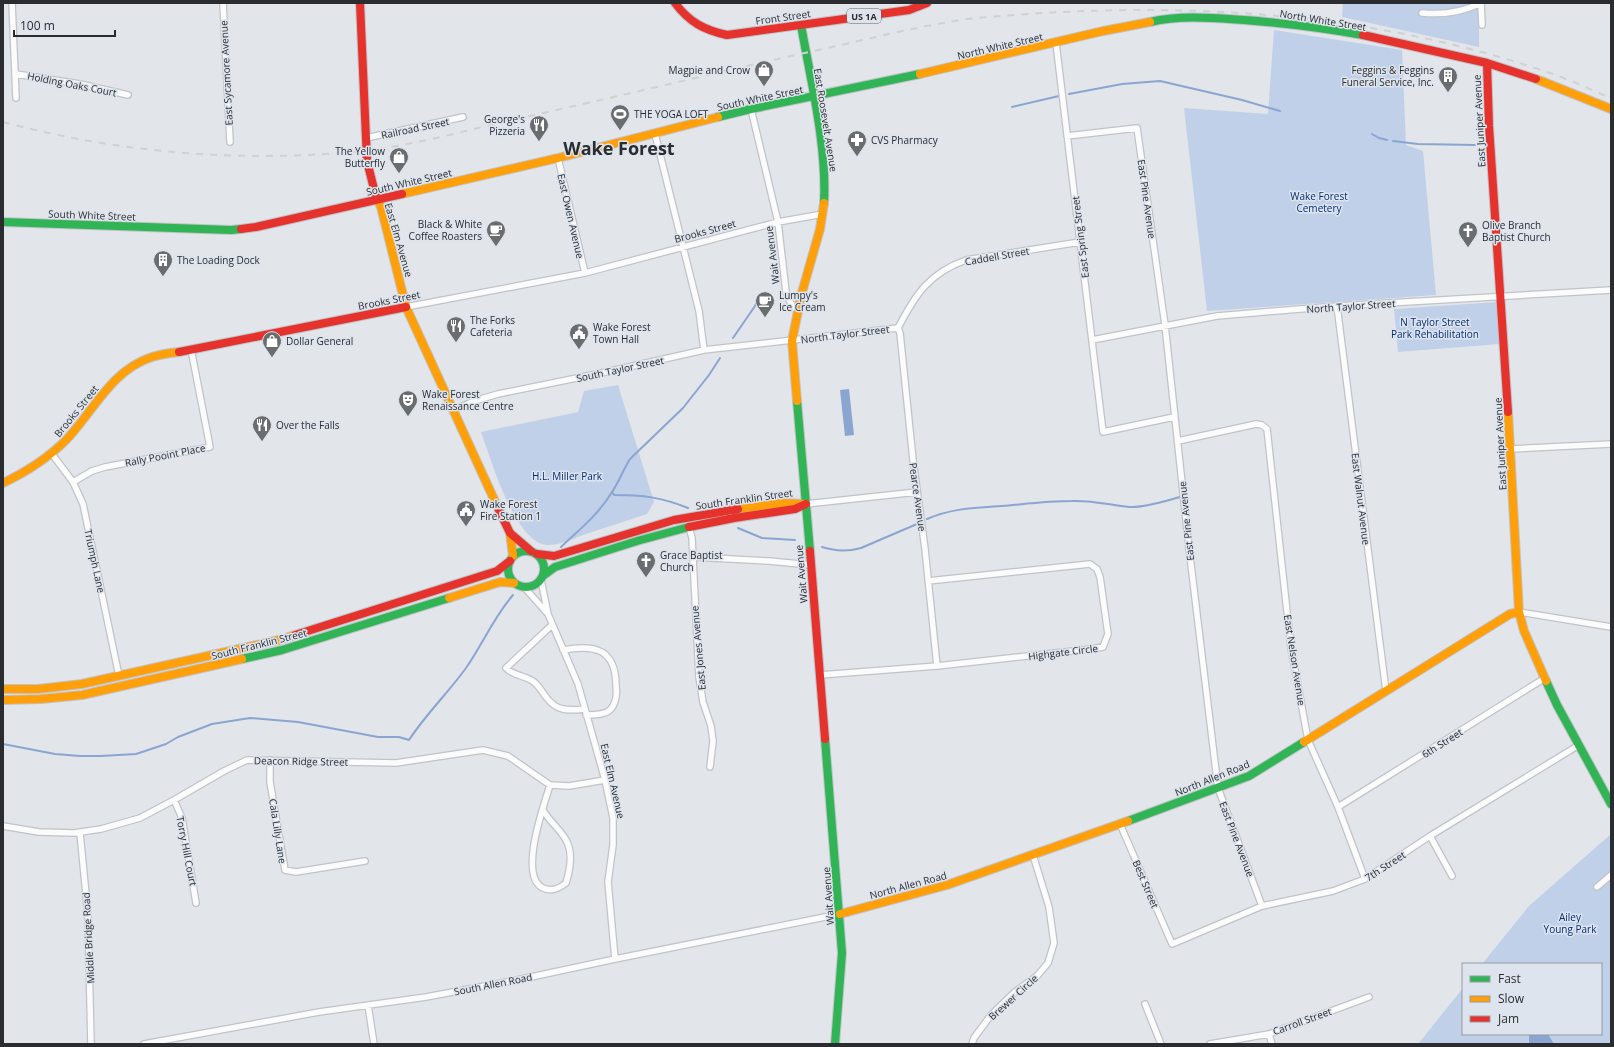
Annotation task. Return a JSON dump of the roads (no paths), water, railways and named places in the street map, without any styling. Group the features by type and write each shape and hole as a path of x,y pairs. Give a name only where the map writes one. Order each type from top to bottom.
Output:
{"street":[{"path":"12,3 16,98"},
{"name":"East Sycamore Avenue","path":"223,3 230,142"},
{"name":"East Elm Avenue","path":"360,3 367,161 377,200 381,207 406,307 452,411 510,533 511,559"},
{"name":"Front Street","path":"675,3 690,21 708,31 727,35 910,10 927,3"},
{"path":"1422,13 1453,13 1469,9 1481,3 1482,26"},
{"name":"North White Street","path":"813,97 1159,19 1218,18 1264,21 1330,29 1401,43 1487,63 1528,76 1611,109"},
{"name":"East Roosevelt Avenue","path":"798,312 823,214 825,185 824,168 801,24"},
{"name":"East Spring Street","path":"1056,43 1103,432 1174,417"},
{"name":"East Juniper Avenue","path":"1487,63 1489,126 1511,449 1519,612 1524,631 1545,678 1579,746 1611,804"},
{"name":"Holding Oaks Court","path":"16,74 80,84 128,95"},
{"name":"South White Street","path":"3,222 232,230 256,227 558,158 751,109 813,97"},
{"name":"Wait Avenue","path":"751,109 778,222 786,292 791,304 798,312 792,340 842,952 835,1044"},
{"name":"Railroad Street","path":"366,138 463,117"},
{"name":"East Pine Avenue","path":"1067,136 1137,129 1165,325 1174,417 1218,788 1262,906"},
{"path":"655,134 699,311 704,350"},
{"name":"East Owen Avenue","path":"558,158 585,273"},
{"name":"Brooks Street","path":"3,483 36,465 52,454 77,429 101,395 116,379 133,366 152,356 585,273 778,222 823,214"},
{"name":"Caddell Street","path":"898,328 911,302 922,288 932,278 954,264 966,260 1080,242"},
{"name":"North Taylor Street","path":"1092,340 1217,316 1337,306 1611,290"},
{"name":"East Walnut Avenue","path":"1337,306 1386,691"},
{"name":"North Taylor Street","path":"792,340 898,328"},
{"name":"Pearce Avenue","path":"898,328 900,333 937,666"},
{"name":"South Taylor Street","path":"452,411 474,401 498,394 647,364 704,350 792,340"},
{"name":"Rally Pooint Place","path":"72,482 92,471 105,467 210,447 191,349"},
{"name":"East Nelson Avenue","path":"1178,441 1256,424 1262,425 1267,429 1291,648 1308,740 1338,807 1365,879"},
{"path":"1511,449 1611,444"},
{"name":"Triumph Lane","path":"52,454 72,482 83,504 119,676"},
{"path":"806,504 917,492"},
{"name":"South Franklin Street","path":"534,552 554,556 674,520 733,509 795,501 806,504"},
{"name":"South Franklin Street","path":"543,578 555,567 636,541 689,527 734,518 795,509 806,504"},
{"name":"East Jones Avenue","path":"689,527 692,538 699,677 703,702 711,726 713,741 710,767"},
{"name":"East Elm Avenue","path":"510,533 534,552"},
{"path":"524,550 534,552 544,564 543,578 534,586 524,587 514,583 508,574 511,559 524,550"},
{"path":"693,557 770,561 810,565"},
{"name":"South Franklin Street","path":"3,689 38,689 82,684 279,640 497,571 511,559"},
{"name":"Highgate Circle","path":"820,675 937,666 1091,650 1103,647 1108,634 1100,577 1097,569 1090,564 928,581"},
{"name":"East Elm Avenue","path":"543,578 548,614 578,684 605,780 613,818 613,846 608,882 615,959"},
{"name":"South Franklin Street","path":"3,700 41,699 82,695 282,650 500,582 514,583"},
{"name":"East Elm Avenue","path":"524,587 548,614"},
{"path":"1519,612 1611,627"},
{"name":"North Allen Road","path":"840,914 947,886 1218,788 1255,772 1510,614 1519,612"},
{"path":"552,625 506,668 516,675 535,682 554,706 561,710 602,714 610,710 615,702 616,682 614,665 608,656 589,647 564,650"},
{"name":"6th Street","path":"1338,807 1545,678"},
{"name":"7th Street","path":"1172,944 1262,906 1334,891 1365,879 1430,836 1579,746"},
{"name":"Deacon Ridge Street","path":"3,826 39,832 80,833 101,829 140,818 224,771 247,760 396,763 483,750 508,756 550,785"},
{"name":"Cala Lilly Lane","path":"270,760 270,782 284,870 296,872 365,861"},
{"path":"542,810 566,839 570,855 569,875 566,883 553,890 545,889 538,885 534,876 533,846 542,810 550,785 569,786 605,780"},
{"name":"Torry Hill Court","path":"174,800 182,818 196,903"},
{"name":"Best Street","path":"1120,824 1172,944"},
{"name":"Middle Bridge Road","path":"80,833 88,915 91,1044"},
{"path":"1430,836 1452,876"},
{"name":"Brewer Circle","path":"972,1044 974,1038 991,1015 1015,992 1037,976 1048,963 1054,943 1049,907 1033,855"},
{"path":"1597,887 1611,875"},
{"name":"South Allen Road","path":"144,1044 319,1012 426,997 488,986 840,914"},
{"name":"Carroll Street","path":"1210,1044 1269,1034 1369,997"},
{"path":"1145,1004 1161,1044"},
{"path":"368,1005 374,1044"},
{"path":"1269,1034 1272,1044"}],"water":[{"path":"849,389 854,435 845,436 840,390"},
{"path":"1529,1035 1549,1035 1554,1044 1529,1044"}],"waterway":[{"path":"1069,94 1122,84 1160,81 1242,100 1280,111"},
{"path":"1012,107 1059,96"},
{"path":"1372,134 1387,140"},
{"path":"1393,141 1418,144 1475,145"},
{"path":"733,338 757,301"},
{"path":"561,547 607,500 630,459 683,408 709,375 720,358"},
{"path":"612,492 614,495 634,495 660,499 688,508"},
{"path":"927,519 936,515 973,508 1063,501 1093,502 1135,507 1183,496"},
{"path":"822,547 842,550 861,548 917,524"},
{"path":"738,528 762,538 795,540"},
{"path":"3,744 55,754 80,756 136,754 166,744 178,737 212,724 250,718 298,722 378,737 399,737 409,740 466,668 494,622 513,595"}],"railway":[{"path":"3,122 47,133 91,141 181,153 271,156 362,151 439,137 933,25 966,19 1040,13 1114,10 1261,14 1334,22 1407,34 1479,51 1550,73 1611,98"}],"place":[{"name":"Magpie and Crow","path":"764,87"},
{"name":"Feggins & Feggins Funeral Service, Inc.","path":"1448,93"},
{"name":"THE YOGA LOFT","path":"620,131"},
{"name":"George's Pizzeria","path":"539,142"},
{"name":"CVS Pharmacy","path":"857,157"},
{"name":"The Yellow Butterfly","path":"399,174"},
{"name":"Black & White Coffee Roasters","path":"496,247"},
{"name":"Olive Branch Baptist Church","path":"1468,248"},
{"name":"The Loading Dock","path":"163,277"},
{"name":"Lumpy's Ice Cream","path":"765,318"},
{"name":"The Forks Cafeteria","path":"456,343"},
{"name":"Wake Forest Town Hall","path":"579,350"},
{"name":"Dollar General","path":"272,358"},
{"name":"Wake Forest Renaissance Centre","path":"408,417"},
{"name":"Over the Falls","path":"262,442"},
{"name":"Wake Forest Fire Station 1","path":"466,527"},
{"name":"Grace Baptist Church","path":"646,578"}],"district":[{"name":"Wake Forest","path":"619,148"}],"park label":[{"name":"Wake Forest Cemetery","path":"1319,202"},
{"name":"N Taylor Street Park Rehabilitation","path":"1435,328"},
{"name":"H.L. Miller Park","path":"567,476"},
{"name":"Ailey Young Park","path":"1570,922"}]}
